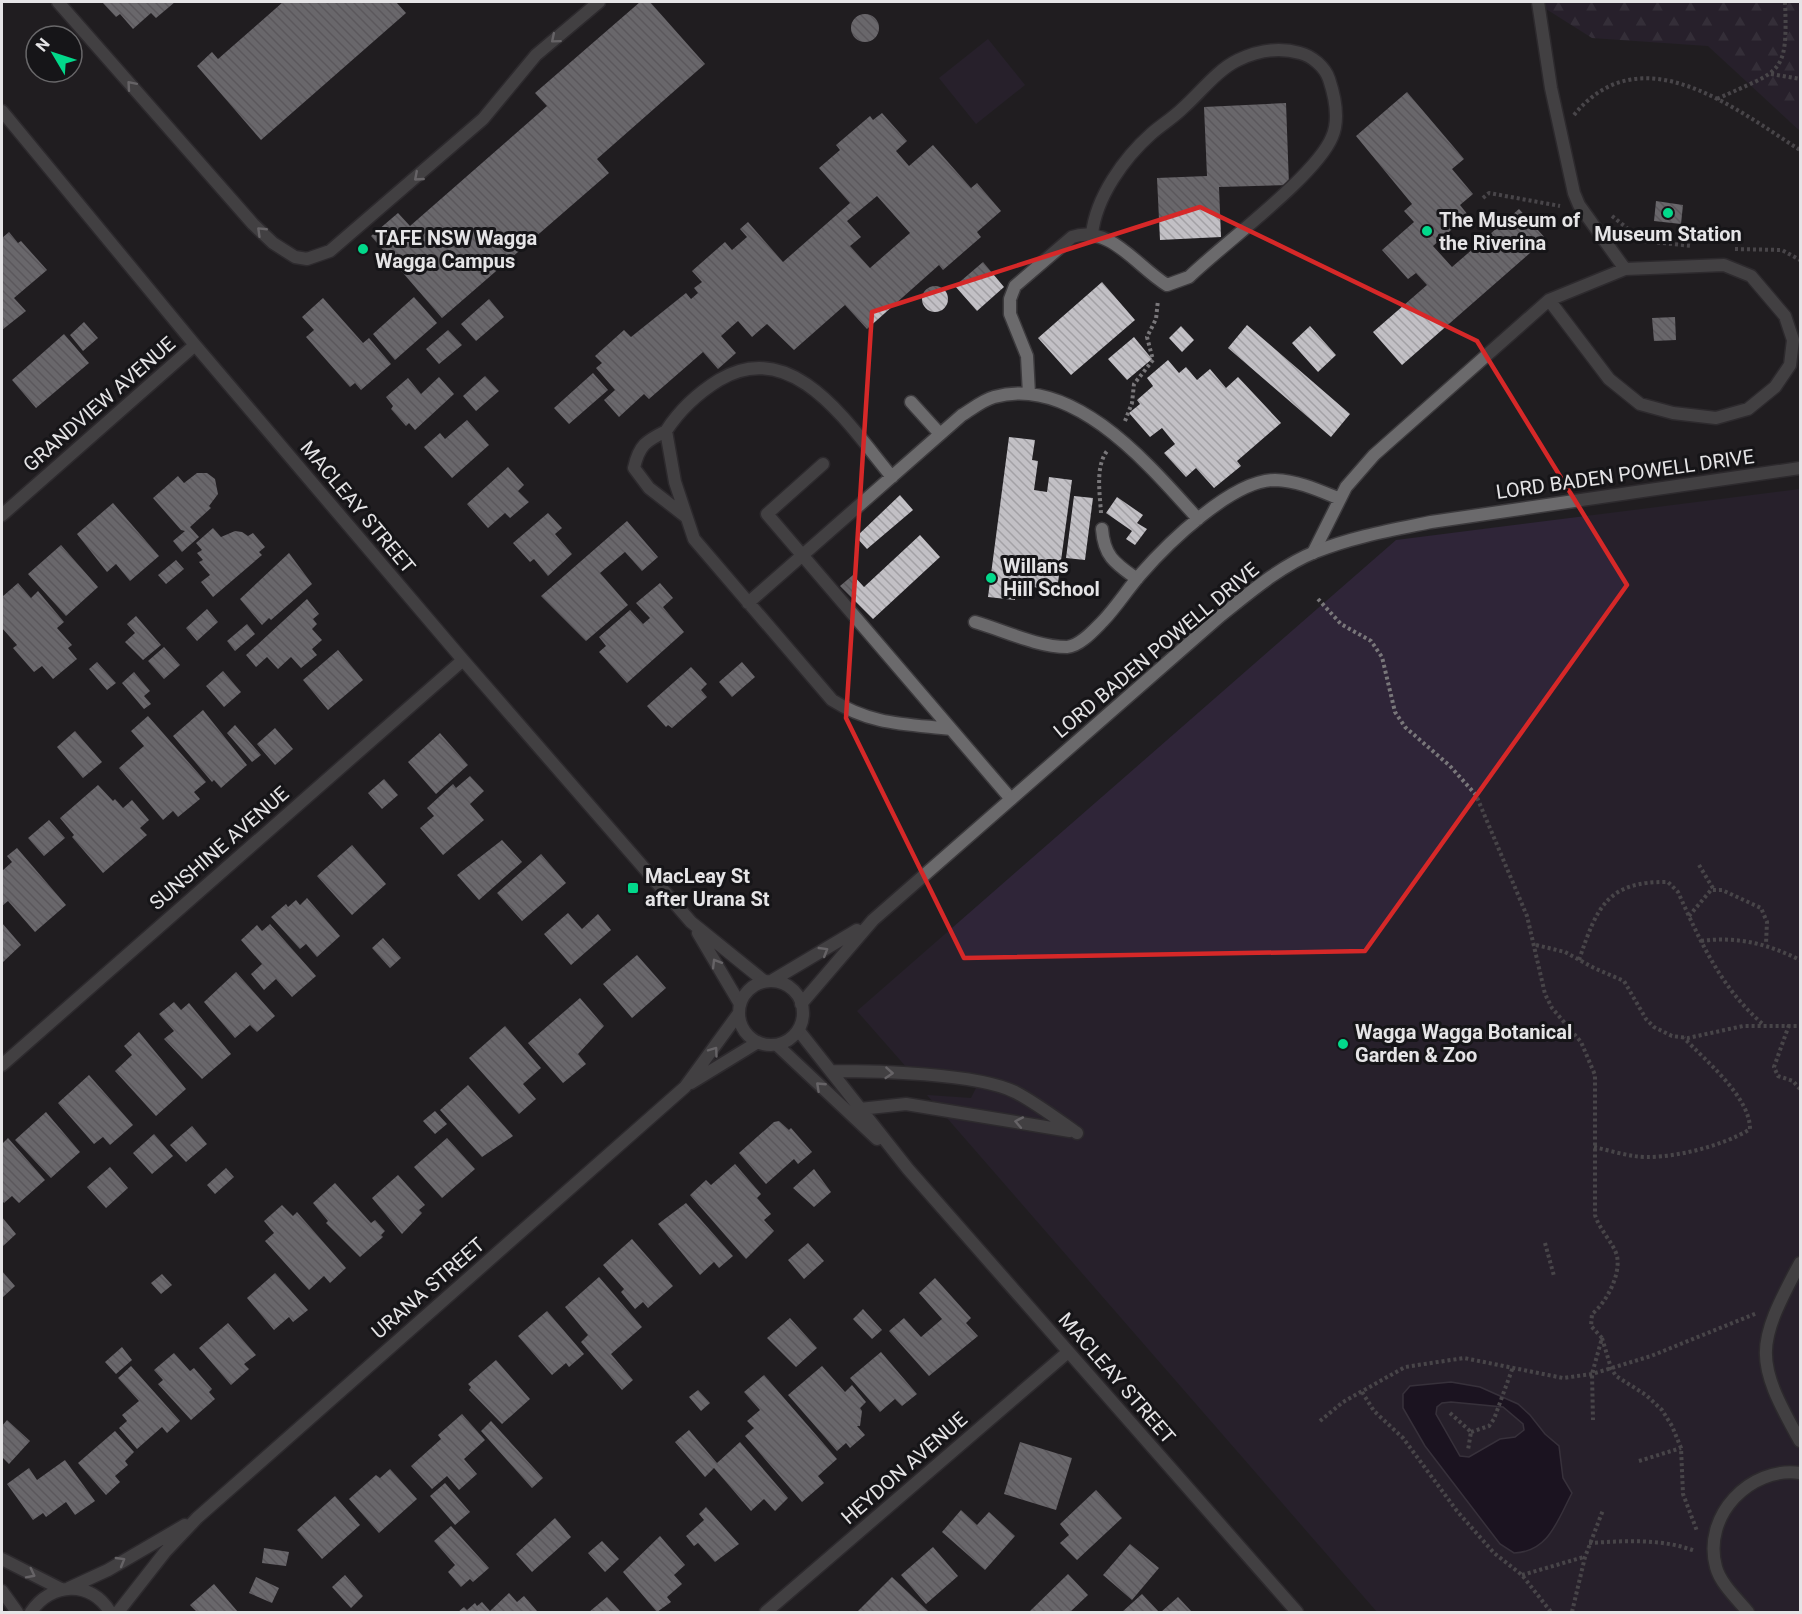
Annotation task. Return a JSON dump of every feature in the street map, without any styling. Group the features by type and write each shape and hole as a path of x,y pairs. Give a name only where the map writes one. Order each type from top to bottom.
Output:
{"street":[{"path":"58,2 253,224 284,251 307,259 330,251 483,120 536,55 599,2"},
{"path":"1538,2 1560,133 1579,205 1625,268"},
{"path":"1029,394 1027,356 1010,314 1010,299 1015,286 1072,237 1092,234 1103,237 1120,248 1167,285 1189,277 1298,180 1332,138 1336,119 1334,94 1326,72 1308,55 1289,50 1263,51 1236,61 1211,80 1181,111 1150,134 1132,155 1100,202 1094,216 1092,234"},
{"name":"MACLEAY STREET","path":"2,111 195,345 463,660 691,922 740,1009"},
{"path":"1313,553 1347,487 1374,454 1549,300 1625,268 1724,265 1751,276 1785,316 1792,340 1790,365 1774,387 1748,409 1716,418 1673,413 1640,404 1609,379 1549,300"},
{"name":"GRANDVIEW AVENUE","path":"2,515 195,345"},
{"path":"685,516 649,488 634,468 637,452 647,440 666,431 677,414 709,386 733,372 756,367 777,369 804,382 822,396 892,477"},
{"path":"748,603 962,415 993,397 1029,394 1057,402 1092,417 1153,470 1198,519"},
{"path":"911,402 940,434"},
{"path":"666,431 669,459 694,539 832,700 852,713 879,722 951,729"},
{"path":"823,464 767,514 1011,799"},
{"name":"LORD BADEN POWELL DRIVE","path":"801,1004 873,920 1219,617 1260,584 1313,553 1372,534 1431,522 1800,468"},
{"path":"975,622 1045,643 1069,647 1090,634 1137,579 1198,519 1227,498 1252,485 1273,480 1303,483 1340,499"},
{"path":"1102,529 1103,539 1112,562 1137,579"},
{"name":"SUNSHINE AVENUE","path":"2,1065 463,660"},
{"name":"LORD BADEN POWELL DRIVE","path":"769,981 873,920"},
{"name":"MACLEAY STREET","path":"691,922 769,981"},
{"path":"769,981 783,983 796,993 801,1004 803,1020 798,1031 790,1039 777,1045 758,1042 746,1034 740,1009 749,988 769,981"},
{"name":"URANA STREET","path":"685,1087 740,1009"},
{"name":"MACLEAY STREET","path":"798,1031 908,1169 1297,1612"},
{"name":"URANA STREET","path":"118,1612 165,1552 196,1518 685,1087 758,1042"},
{"name":"MACLEAY STREET","path":"777,1045 908,1169"},
{"path":"831,1071 955,1078 994,1085 1014,1091 1077,1133 906,1104 860,1108"},
{"path":"1800,1263 1778,1305 1765,1348 1765,1363 1775,1396 1800,1441"},
{"name":"HEYDON AVENUE","path":"766,1612 1068,1352"},
{"path":"1748,1612 1712,1560 1717,1530 1728,1503 1756,1480 1773,1473 1800,1473"},
{"name":"URANA STREET","path":"31,1612 44,1597 108,1570 196,1518"},
{"path":"2,1559 65,1589 94,1595 110,1612"},
{"path":"2,1591 17,1612"}],"path":[{"path":"1716,99 1775,72 1785,52 1785,2"},
{"path":"1770,74 1800,79"},
{"path":"1560,133 1586,101 1610,85 1634,77 1653,77 1688,86 1716,99 1800,150"},
{"path":"1483,198 1489,193 1564,207 1579,205"},
{"path":"1610,215 1643,240 1703,247"},
{"path":"1724,248 1782,250 1800,260"},
{"path":"1102,529 1099,483 1102,457 1130,410 1134,384 1153,360 1147,337 1158,311 1160,281"},
{"path":"1318,599 1341,624 1371,641 1382,657 1388,674 1395,712 1405,727 1450,766 1476,795 1527,916 1545,994 1552,1008 1581,1042 1595,1076 1594,1215 1599,1228 1617,1255 1616,1273 1601,1307 1592,1314 1591,1326 1602,1338 1611,1368 1617,1376 1646,1395 1662,1410 1681,1449 1683,1494 1712,1560"},
{"path":"1698,865 1714,890 1747,900 1761,908 1767,922 1767,944"},
{"path":"1579,960 1589,932 1609,897 1635,883 1668,882 1678,892 1718,972 1737,998 1764,1025"},
{"path":"1689,916 1705,894 1714,890"},
{"path":"1701,941 1719,939 1767,944 1800,960"},
{"path":"1535,945 1565,952 1624,981 1646,1019 1654,1027 1672,1036 1684,1037 1764,1025 1800,1026"},
{"path":"1789,1024 1774,1067 1778,1076 1794,1081 1800,1089"},
{"path":"1594,1147 1636,1157 1672,1155 1737,1138 1750,1129 1750,1117 1743,1103 1684,1037"},
{"path":"1545,1243 1554,1276"},
{"path":"1320,1421 1362,1392 1405,1367 1464,1358 1563,1378 1592,1374 1651,1356 1778,1305"},
{"path":"1593,1420 1592,1374 1602,1338"},
{"path":"1471,1432 1489,1426 1494,1419 1513,1367"},
{"path":"1362,1392 1374,1410 1403,1438 1457,1511 1494,1553 1522,1575 1551,1612"},
{"path":"1450,1413 1471,1432"},
{"path":"1468,1450 1471,1432"},
{"path":"1639,1461 1681,1449"},
{"path":"1572,1612 1589,1543 1603,1510"},
{"path":"1589,1543 1635,1540 1663,1543 1712,1560"},
{"path":"1522,1575 1585,1557"}],"highlighted area":[{"path":"1200,207 1477,341 1627,585 1365,951 964,958 846,718 872,312"}],"green space":[{"path":"1535,2 1800,2 1800,131 1708,46 1592,38"},
{"path":"988,39 1025,85 976,124 939,78"},
{"name":"Wagga Wagga Botanical Garden & Zoo","path":"1800,489 1800,1612 1377,1612 927,1095 971,1098 978,1084 915,1077 857,1011 1396,540"}],"shaded area":[{"path":"1451,1382 1480,1387 1518,1404 1559,1446 1563,1478 1572,1493 1551,1532 1536,1547 1514,1553 1500,1544 1425,1446 1403,1408 1403,1394 1410,1386","holes":["1451,1402 1503,1407 1523,1424 1524,1430 1515,1437 1500,1439 1469,1457 1460,1456 1436,1414 1437,1407 1442,1403"]}],"building":[{"path":"102,2 175,2 156,18 151,13 133,29 120,14 116,17"},
{"path":"283,2 396,2 406,13 261,140 197,66 212,52 218,59"},
{"path":"640,2 650,2 705,64 597,159 609,173 442,318 371,236 398,213 410,226 547,106 535,93"},
{"path":"865,14 875,18 879,28 875,38 865,42 855,38 851,28 855,18"},
{"name":"The Museum of the Riverina","path":"1407,92 1464,159 1452,169 1473,194 1460,205 1468,215 1433,246 1452,267 1519,209 1546,239 1402,365 1373,332 1427,285 1416,273 1408,279 1382,250 1414,222 1404,211 1412,204 1356,136"},
{"path":"1286,103 1289,185 1219,187 1221,237 1160,240 1157,178 1207,176 1204,107"},
{"path":"882,113 907,141 896,151 909,166 933,145 971,188 977,183 1001,211 977,232 981,237 943,270 939,265 867,329 845,305 794,350 767,324 752,337 738,321 721,336 736,353 718,369 703,352 649,399 644,394 619,417 604,400 615,390 596,368 602,363 595,356 624,330 631,337 686,293 691,299 698,293 694,288 702,282 692,271 725,242 732,250 747,237 740,229 748,222 783,262 850,203 819,168 840,150 836,145 870,116 873,120","holes":["877,196 910,233 870,268 850,246 861,237 847,221"]},
{"name":"Museum Station","path":"1656,201 1683,205 1681,224 1654,221"},
{"path":"9,232 18,243 21,241 47,270 14,298 26,311 2,330 2,238"},
{"path":"983,262 1004,287 977,311 955,286"},
{"path":"1102,282 1135,320 1071,375 1038,338"},
{"path":"935,286 944,290 948,299 944,308 935,312 926,308 922,299 926,290"},
{"path":"414,297 437,323 395,360 373,334"},
{"path":"323,298 363,343 369,338 391,364 361,390 355,383 350,387 306,337 314,330 302,317"},
{"path":"489,299 504,317 476,341 461,324"},
{"path":"1675,317 1676,340 1654,341 1652,318"},
{"path":"84,322 98,338 83,351 70,335"},
{"path":"1247,325 1350,414 1331,437 1228,348"},
{"path":"1181,326 1194,340 1182,352 1169,338"},
{"path":"1310,326 1336,355 1318,372 1292,343"},
{"path":"448,330 462,345 439,364 426,349"},
{"path":"64,334 89,363 36,408 12,380"},
{"path":"1134,337 1152,359 1127,380 1108,359"},
{"path":"1168,360 1179,373 1186,367 1197,380 1210,369 1226,388 1238,377 1281,423 1237,461 1241,466 1214,488 1196,468 1186,477 1164,453 1175,444 1162,428 1150,437 1129,413 1140,404 1137,400 1153,386 1147,378"},
{"path":"593,373 608,390 569,424 554,408"},
{"path":"485,376 499,391 476,411 463,396"},
{"path":"439,377 454,394 415,430 409,423 406,426 391,409 393,406 386,397 408,378 421,394"},
{"path":"467,420 489,445 452,478 424,447 440,433 445,439"},
{"path":"1009,437 1035,440 1032,460 1038,461 1034,490 1047,492 1049,477 1072,480 1057,590 1016,585 1015,600 988,597"},
{"path":"508,467 524,485 518,491 529,502 510,518 505,513 488,528 467,504"},
{"path":"197,473 207,473 215,479 218,494 209,506 211,508 190,527 199,537 182,552 173,541 185,531 181,530 153,498 178,476 184,483"},
{"path":"900,495 913,510 867,549 856,537"},
{"path":"1074,496 1093,498 1085,560 1066,558"},
{"path":"1117,497 1143,515 1137,523 1147,529 1135,545 1126,539 1132,531 1106,513"},
{"path":"113,503 159,556 130,581 116,564 107,572 77,534"},
{"path":"548,513 562,528 555,534 572,554 548,576 534,559 530,562 513,543"},
{"path":"627,521 658,557 642,571 625,552 600,573 628,605 586,641 541,596"},
{"path":"213,528 221,537 235,531 248,536 253,533 265,547 259,552 262,555 213,597 201,582 210,575 199,562 203,560 197,553 202,550 196,543"},
{"path":"920,535 940,557 873,619 840,586 853,575 864,587"},
{"path":"61,545 98,587 66,616 28,574"},
{"path":"289,553 312,584 271,620 269,618 262,625 240,599"},
{"path":"176,560 184,569 166,584 158,575"},
{"path":"18,583 31,598 38,591 64,622 57,628 72,645 68,648 77,659 53,679 42,666 34,672 13,648 17,645 2,628 2,597"},
{"path":"660,583 673,598 663,607 684,632 627,683 599,652 606,646 599,637 630,610 643,624 650,618 636,603"},
{"path":"307,599 319,614 313,619 317,624 312,629 322,640 312,649 317,655 301,668 291,657 278,669 267,657 256,667 246,655"},
{"path":"207,609 218,622 197,641 186,628"},
{"path":"136,616 161,645 143,660 125,642 135,633 127,624"},
{"path":"247,624 255,634 235,651 227,641"},
{"path":"164,647 180,665 164,679 148,661"},
{"path":"338,650 363,680 328,710 303,680"},
{"path":"97,662 116,683 107,690 89,669"},
{"path":"742,662 755,677 732,697 719,682"},
{"path":"691,667 707,684 701,690 707,697 672,728 668,725 666,727 647,706"},
{"path":"223,671 241,692 224,707 206,686"},
{"path":"134,672 150,691 144,696 151,704 144,709 122,683"},
{"path":"203,710 247,765 221,788 214,780 212,782 173,736"},
{"path":"148,716 206,782 194,792 200,799 178,817 173,811 163,820 119,768 144,746 131,731"},
{"path":"235,725 261,755 252,762 227,733"},
{"path":"275,728 293,749 275,765 257,744"},
{"path":"75,731 102,762 83,778 57,747"},
{"path":"440,733 468,765 436,794 408,762"},
{"path":"470,776 484,791 470,804 484,820 443,855 420,828 434,816 427,808 453,784 456,788"},
{"path":"384,779 398,795 382,809 368,793"},
{"path":"98,785 123,808 132,800 149,820 140,828 147,835 103,873 72,837 74,835 60,818"},
{"path":"49,820 65,838 44,856 28,838"},
{"path":"502,840 522,862 479,900 457,875"},
{"path":"352,845 386,884 352,915 317,876"},
{"path":"17,848 66,905 35,932 8,901 2,906 2,871 12,862 7,856"},
{"path":"541,854 566,883 522,921 497,893"},
{"path":"307,898 340,936 317,957 306,944 300,949 271,917 286,904 288,907 296,900 300,905"},
{"path":"568,913 582,929 598,914 611,930 571,965 544,934"},
{"path":"2,923 21,945 2,963"},
{"path":"270,924 316,976 292,997 276,979 264,990 251,974 262,964 241,940 257,925 262,931"},
{"path":"383,938 401,958 390,968 372,948"},
{"path":"637,955 666,988 632,1018 603,984"},
{"path":"236,972 275,1016 257,1032 250,1025 235,1038 204,1002"},
{"path":"580,998 604,1026 578,1054 586,1064 563,1083 528,1043"},
{"path":"174,1002 181,1010 189,1003 231,1054 202,1079 164,1039 174,1031 159,1014"},
{"path":"505,1026 541,1068 523,1084 536,1099 519,1114 469,1058"},
{"path":"139,1032 186,1089 156,1116 115,1071 132,1055 124,1046"},
{"path":"89,1075 133,1125 110,1145 103,1137 94,1144 58,1103"},
{"path":"468,1085 513,1136 482,1157 440,1110"},
{"path":"435,1111 447,1124 435,1134 423,1121"},
{"path":"46,1112 80,1152 51,1178 15,1140"},
{"path":"779,1121 789,1130 791,1128 812,1152 798,1164 794,1159 766,1184 739,1153 774,1122"},
{"path":"192,1126 207,1144 186,1162 170,1145"},
{"path":"154,1134 173,1156 152,1174 133,1153"},
{"path":"8,1138 45,1180 19,1203 12,1196 4,1203 2,1200 2,1144"},
{"path":"447,1138 475,1169 442,1198 414,1167"},
{"path":"735,1164 761,1194 757,1198 771,1214 764,1220 774,1231 746,1259 690,1195 706,1180 711,1185"},
{"path":"110,1167 128,1188 106,1208 87,1187"},
{"path":"226,1168 234,1177 215,1194 207,1185"},
{"path":"814,1169 831,1192 814,1207 793,1188"},
{"path":"398,1175 425,1205 419,1210 422,1213 402,1234 372,1198"},
{"path":"335,1183 371,1223 375,1220 385,1231 381,1235 383,1237 360,1257 326,1223 328,1221 313,1203"},
{"path":"686,1203 733,1256 719,1268 714,1262 700,1275 658,1224"},
{"path":"282,1205 293,1216 297,1212 346,1268 330,1283 324,1276 309,1290 265,1241 274,1233 264,1221"},
{"path":"2,1217 16,1234 2,1247"},
{"path":"632,1239 673,1286 648,1308 643,1302 635,1309 621,1292 624,1289 603,1265"},
{"path":"808,1243 824,1261 804,1279 788,1260"},
{"path":"2,1271 15,1286 3,1297 2,1296"},
{"path":"275,1273 308,1310 293,1322 289,1317 274,1330 247,1298"},
{"path":"162,1274 172,1285 161,1294 151,1283"},
{"path":"599,1277 642,1327 611,1354 633,1380 622,1390 581,1342 588,1335 565,1307"},
{"path":"935,1278 971,1318 966,1323 978,1336 929,1376 889,1331 904,1318 921,1337 942,1319 919,1293"},
{"path":"863,1309 882,1330 872,1339 853,1319"},
{"path":"547,1311 584,1354 569,1367 566,1363 552,1375 518,1336"},
{"path":"790,1318 817,1348 796,1367 767,1338"},
{"path":"228,1323 256,1355 244,1364 249,1369 231,1385 199,1348"},
{"path":"122,1347 132,1360 116,1374 105,1362"},
{"path":"881,1352 917,1394 902,1406 895,1399 880,1412 850,1378"},
{"path":"174,1353 190,1371 194,1368 212,1389 209,1392 215,1399 191,1420 158,1384 163,1380 154,1370"},
{"path":"496,1360 530,1399 502,1424 469,1390 471,1387 468,1384"},
{"path":"131,1366 180,1421 167,1433 162,1427 137,1449 119,1428 127,1421 122,1415 139,1401 118,1378"},
{"path":"822,1366 845,1392 852,1385 866,1402 860,1408 862,1411 860,1426 857,1426 865,1435 850,1448 846,1443 837,1451 788,1395"},
{"path":"764,1375 837,1459 818,1476 824,1483 802,1502 745,1436 754,1428 747,1421 760,1410 744,1392"},
{"path":"698,1390 710,1403 701,1411 689,1397"},
{"path":"462,1414 485,1440 464,1459 477,1474 459,1490 447,1476 432,1489 411,1466 441,1439 438,1435"},
{"path":"7,1420 30,1441 9,1464 2,1457 2,1426"},
{"path":"491,1421 543,1478 532,1488 481,1431"},
{"path":"689,1430 717,1463 740,1442 788,1498 775,1511 764,1499 751,1511 714,1468 705,1477 675,1442"},
{"path":"115,1431 134,1452 125,1461 128,1465 115,1476 120,1482 106,1495 78,1463"},
{"path":"1020,1442 1072,1458 1056,1510 1004,1494"},
{"path":"65,1460 95,1501 75,1515 66,1502 46,1517 43,1513 33,1520 7,1484 29,1468 37,1480"},
{"path":"390,1469 417,1499 379,1533 349,1499 376,1475 380,1478"},
{"path":"445,1483 470,1512 455,1525 430,1496"},
{"path":"1096,1490 1122,1518 1077,1560 1060,1543 1069,1535 1060,1524"},
{"path":"335,1496 360,1525 322,1559 297,1530"},
{"path":"706,1507 739,1544 715,1562 698,1543 694,1546 686,1536 704,1520 699,1514"},
{"path":"961,1510 977,1525 989,1512 1015,1536 985,1570 942,1532"},
{"path":"555,1518 571,1537 532,1572 516,1554"},
{"path":"451,1526 489,1568 473,1582 470,1579 461,1587 448,1572 455,1565 434,1541"},
{"path":"660,1536 685,1565 674,1575 682,1584 667,1597 671,1602 657,1612 623,1572"},
{"path":"602,1541 619,1559 605,1572 588,1553"},
{"path":"1130,1544 1159,1568 1132,1600 1103,1575"},
{"path":"933,1547 958,1576 926,1604 901,1575"},
{"path":"264,1548 289,1552 286,1566 262,1563"},
{"path":"1068,1574 1088,1595 1070,1612 1029,1612"},
{"path":"345,1575 363,1596 351,1608 332,1587"},
{"path":"256,1577 279,1588 272,1603 249,1593"},
{"path":"892,1577 929,1612 857,1612"},
{"path":"214,1584 238,1612 197,1612 190,1605"},
{"path":"509,1593 517,1602 524,1596 537,1611 458,1612 464,1607 467,1610 475,1603 477,1606 482,1602 490,1611"},
{"path":"1142,1594 1159,1612 1122,1612"},
{"path":"607,1597 621,1612 589,1612"},
{"path":"1178,1597 1192,1612 1161,1612"}],"place":[{"name":"Museum Station","path":"1668,213"},
{"name":"The Museum of the Riverina","path":"1427,231"},
{"name":"TAFE NSW Wagga Wagga Campus","path":"363,249"},
{"name":"Willans Hill School","path":"991,578"},
{"name":"MacLeay St after Urana St","path":"633,888"},
{"name":"Wagga Wagga Botanical Garden & Zoo","path":"1343,1044"}]}
